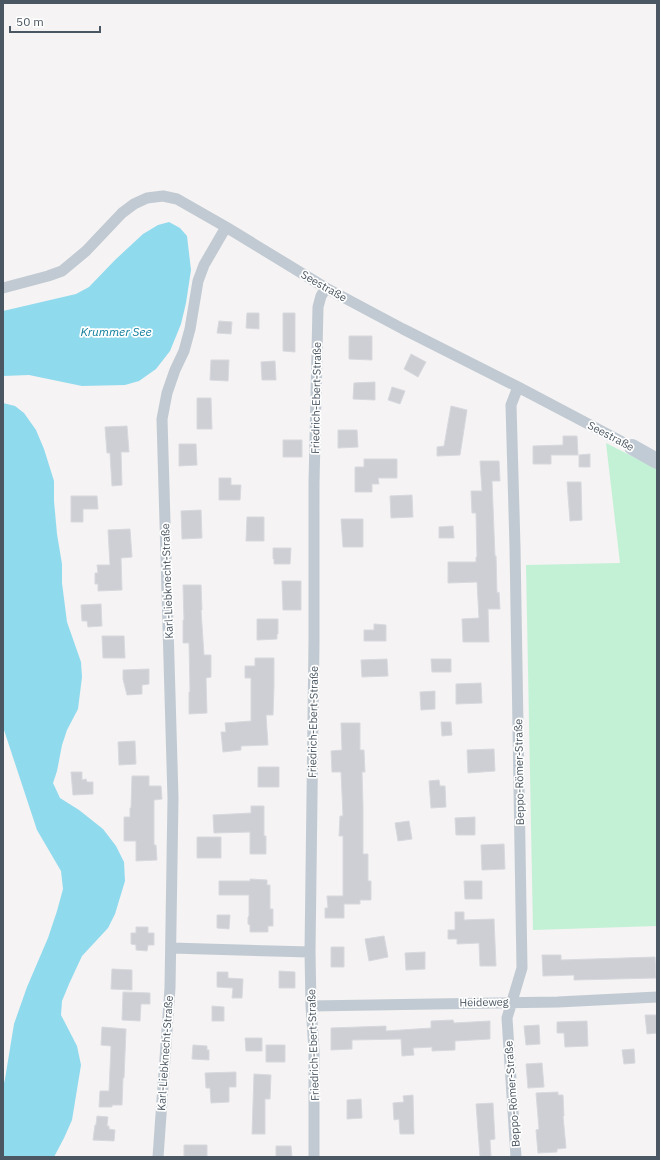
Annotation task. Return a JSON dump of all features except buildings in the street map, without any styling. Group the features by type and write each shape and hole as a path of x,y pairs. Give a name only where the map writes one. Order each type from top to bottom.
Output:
{"street":[{"name":"Seestraße","path":"3,288 62,271 86,251 122,213 134,204 147,198 163,196 177,199 326,288 657,461"},
{"name":"Karl-Liebknecht-Straße","path":"158,1157 170,988 173,798 162,419 167,394 175,370 184,351 190,329 198,281 204,265 226,227"},
{"name":"Friedrich-Ebert-Straße","path":"314,1157 314,1050 311,1006 310,952 314,642 314,483 318,307 321,296 326,288"},
{"name":"Beppo-Römer-Straße","path":"516,1157 507,1018 522,968 511,405 518,387"},
{"path":"171,948 310,952"},
{"name":"Heideweg","path":"311,1006 558,1002 657,997"}],"green space":[{"path":"606,443 657,469 657,926 533,930 526,565 620,563"}],"water":[{"name":"Krummer See","path":"169,222 180,228 187,236 191,270 181,324 170,351 156,369 139,381 125,385 82,386 29,375 3,376 3,311 76,294 89,287 143,234 158,225"},
{"path":"3,403 15,406 24,413 36,430 44,449 54,481 57,534 62,564 62,583 67,622 81,662 82,677 78,709 67,730 53,783 60,798 79,810 103,829 116,846 124,862 125,881 115,914 108,928 82,956 62,1001 61,1015 77,1046 81,1065 72,1120 54,1157 3,1157 3,1087 14,1024 27,987 48,938 63,889 61,871 37,830 3,727"}]}
